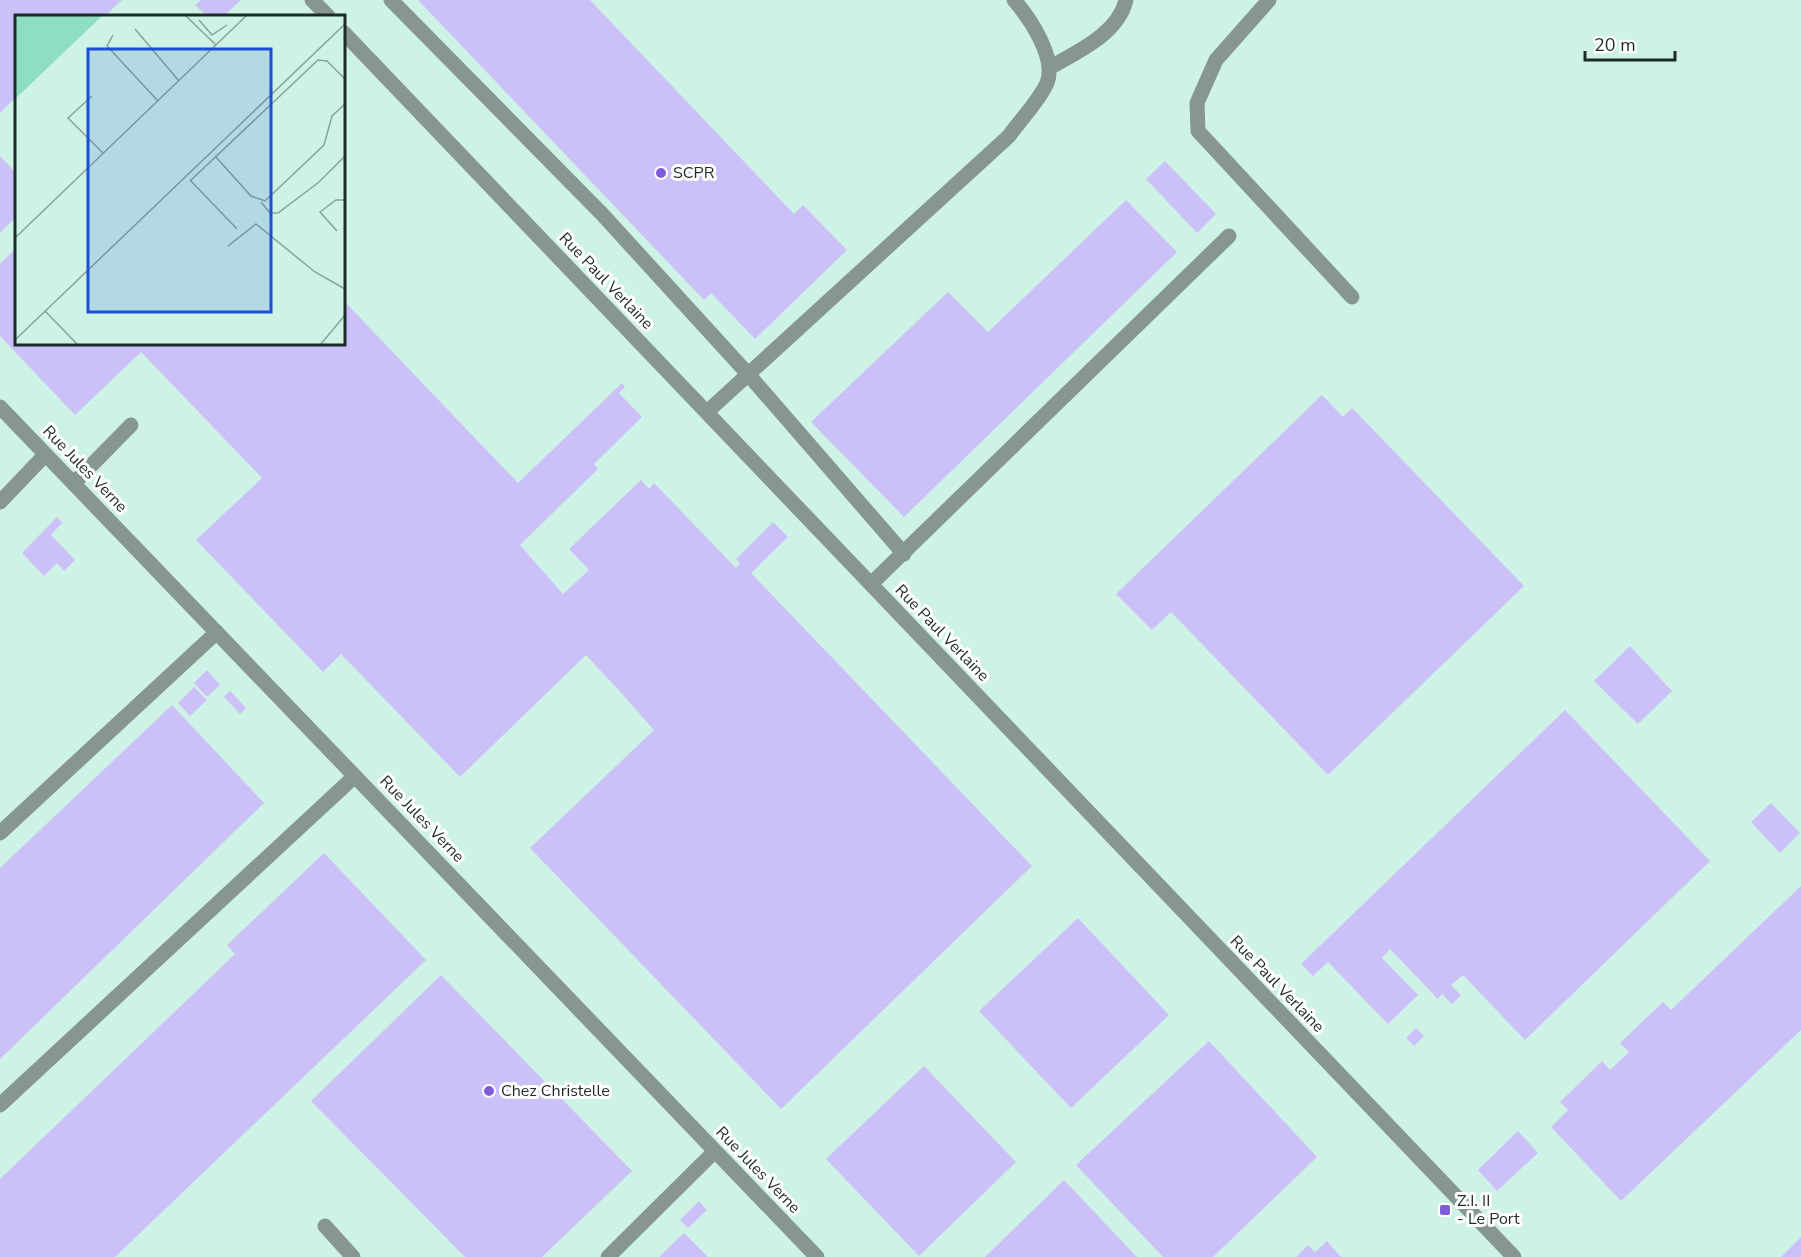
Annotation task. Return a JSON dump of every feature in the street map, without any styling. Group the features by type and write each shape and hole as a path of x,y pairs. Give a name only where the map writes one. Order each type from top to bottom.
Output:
{"street":[{"path":"312,0 327,15"},
{"path":"391,0 602,214 748,374 904,554"},
{"path":"707,412 1009,136 1047,82 1049,68 1030,19 1014,0"},
{"path":"1049,68 1097,40 1124,11 1126,0"},
{"path":"1269,0 1216,60 1197,103 1198,130 1352,297"},
{"name":"Rue Paul Verlaine","path":"345,34 1514,1257"},
{"path":"871,584 1229,236"},
{"name":"Rue Jules Verne","path":"0,407 817,1257"},
{"path":"74,483 131,425"},
{"path":"0,502 45,455"},
{"path":"0,833 217,632"},
{"path":"0,1105 355,776"},
{"path":"608,1257 715,1151"},
{"path":"325,1226 353,1257"}],"building":[{"path":"0,0 122,0 106,15 15,15 15,98 0,113"},
{"path":"201,0 241,0 225,15 206,15 195,5"},
{"path":"418,0 590,0 794,214 803,205 847,250 755,339 711,293 704,300"},
{"path":"0,156 15,172 15,218 0,233"},
{"path":"1165,161 1216,214 1197,233 1146,179"},
{"path":"1126,200 1177,252 904,517 811,422 948,292 988,332"},
{"path":"15,249 15,345 345,345 345,302 518,483 622,383 625,387 619,393 642,417 594,464 598,469 520,545 563,594 589,570 569,549 641,480 649,489 654,483 736,568 740,563 736,559 773,522 788,537 751,573 1032,866 781,1109 530,848 654,730 624,696 586,655 460,777 341,654 323,672 196,540 262,478 141,352 75,415 0,336 0,264"},
{"path":"1322,395 1343,417 1352,408 1524,586 1328,775 1171,612 1152,630 1116,594"},
{"path":"57,517 62,523 51,535 75,560 64,571 57,563 44,576 22,553"},
{"path":"1630,646 1672,691 1638,724 1594,681"},
{"path":"207,670 220,685 207,697 194,683"},
{"path":"194,687 207,700 190,716 178,703"},
{"path":"230,691 246,708 240,714 224,697"},
{"path":"172,705 264,803 0,1059 0,868"},
{"path":"1565,710 1710,861 1525,1040 1463,975 1451,985 1461,995 1452,1004 1442,994 1438,999 1390,949 1382,958 1418,995 1388,1024 1328,962 1313,976 1301,964"},
{"path":"1771,803 1800,833 1780,853 1751,822"},
{"path":"324,853 426,960 115,1257 0,1257 0,1179 235,954 227,945"},
{"path":"1801,886 1801,1030 1621,1201 1551,1127 1568,1110 1560,1102 1602,1061 1610,1070 1629,1052 1620,1043 1663,1002 1671,1010"},
{"path":"1078,918 1169,1015 1071,1108 979,1011"},
{"path":"441,975 632,1171 542,1257 465,1257 311,1101"},
{"path":"1416,1028 1424,1036 1414,1046 1406,1038"},
{"path":"1209,1041 1317,1157 1213,1257 1163,1257 1076,1165"},
{"path":"924,1066 1016,1162 919,1256 826,1159"},
{"path":"1518,1131 1538,1153 1497,1191 1478,1170"},
{"path":"1064,1180 1137,1257 985,1257"},
{"path":"699,1201 707,1210 688,1228 680,1220"},
{"path":"684,1233 708,1257 659,1257"},
{"path":"1801,1237 1801,1257 1781,1257"},
{"path":"1327,1241 1341,1257 1296,1257 1308,1245 1315,1252"}],"place":[{"name":"SCPR","path":"661,173"},
{"name":"Chez Christelle","path":"489,1091"},
{"name":"Z.I. II - Le Port","path":"1445,1210"}]}
